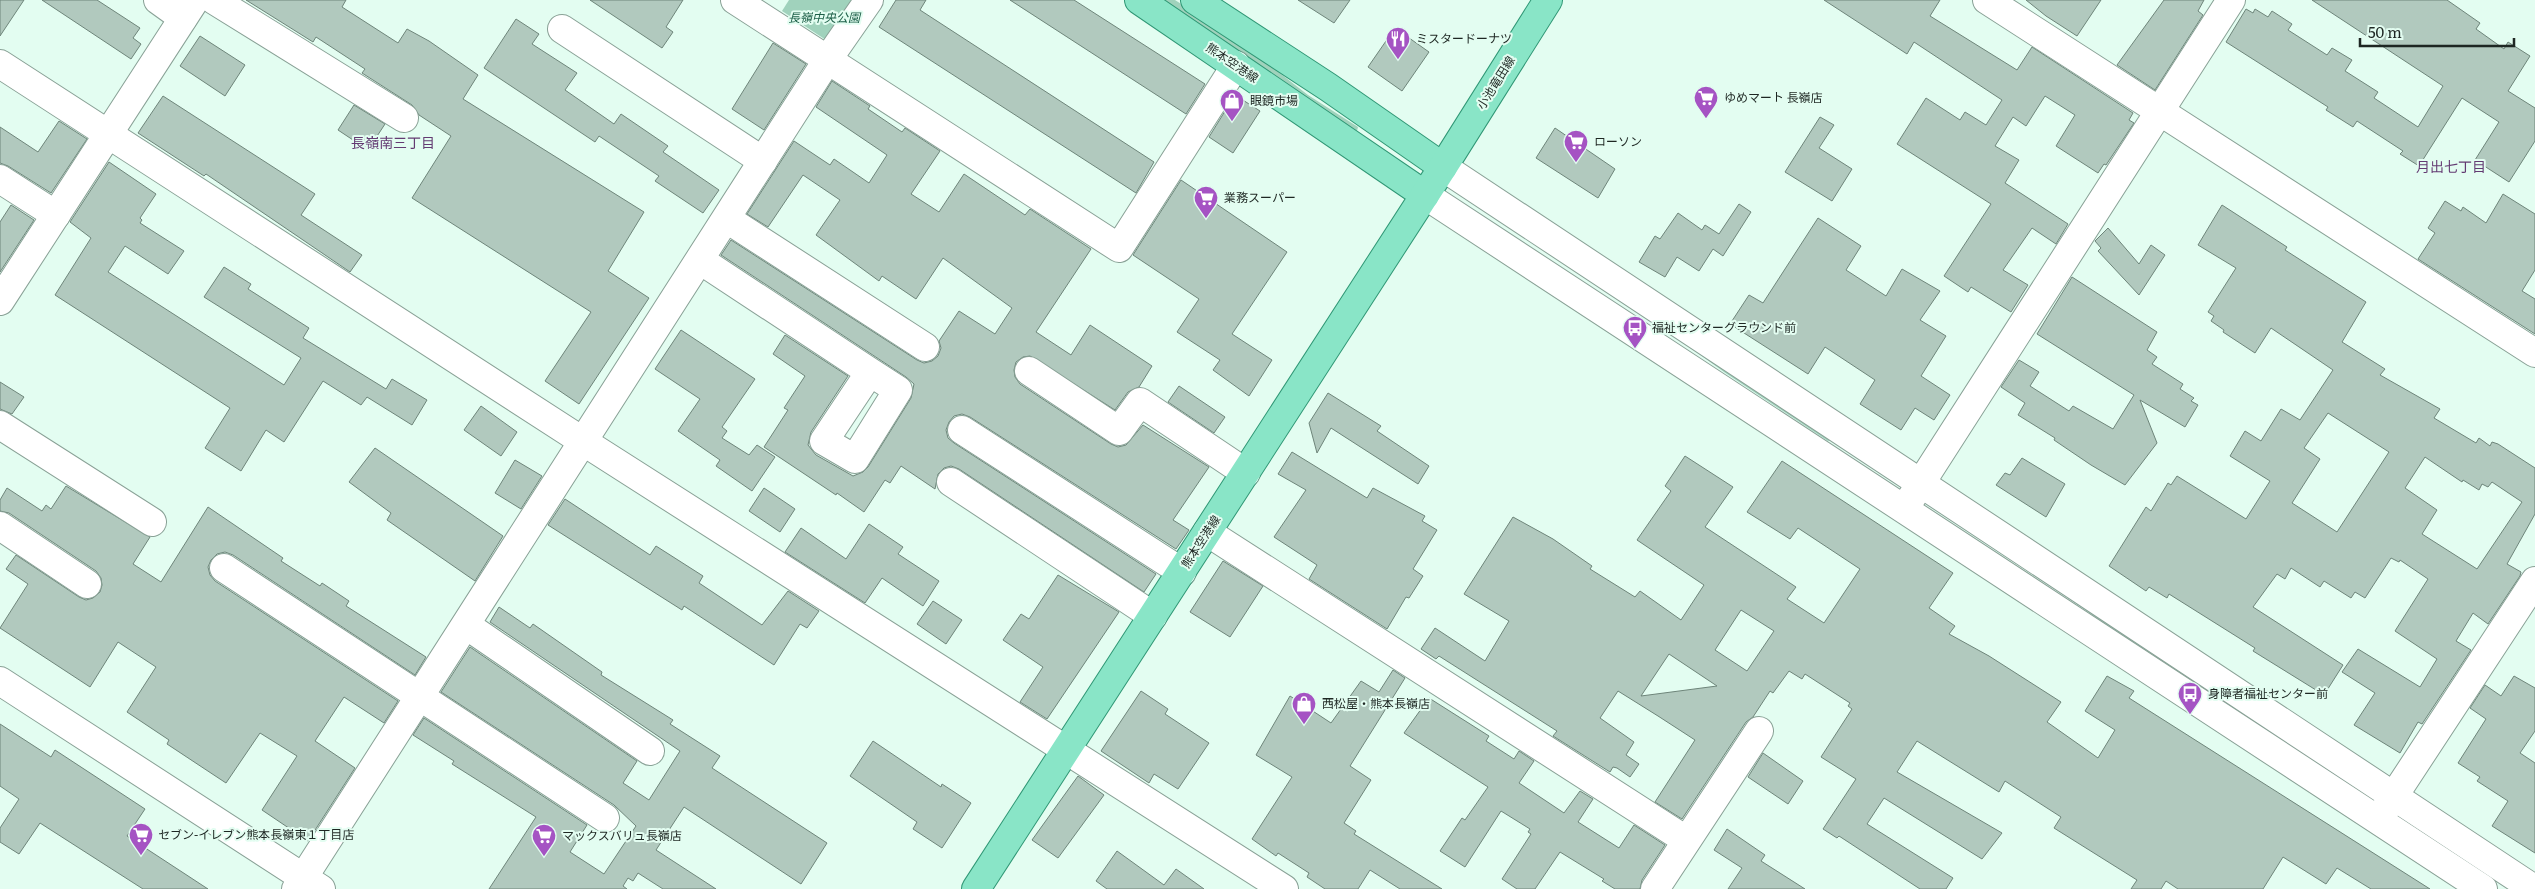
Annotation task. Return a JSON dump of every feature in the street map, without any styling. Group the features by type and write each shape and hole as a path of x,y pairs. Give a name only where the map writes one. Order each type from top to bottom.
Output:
{"main road":[{"name":"熊本空港線","path":"1139,0 1425,195"},
{"path":"1195,0 1328,87 1443,167"},
{"name":"小池竜田線","path":"1443,167 1548,0"},
{"name":"熊本空港線","path":"976,889 1443,167"}],"street":[{"path":"0,301 189,9 158,0"},
{"path":"214,0 404,118"},
{"path":"735,0 1119,248 1236,65"},
{"path":"0,681 307,885 420,696 828,59 869,0"},
{"path":"1987,0 2535,353"},
{"path":"1904,509 2231,0"},
{"path":"562,29 763,161"},
{"path":"0,64 584,442 1284,889"},
{"path":"1443,167 2534,889"},
{"path":"0,179 56,215"},
{"path":"1425,195 2484,889"},
{"path":"726,218 925,347"},
{"path":"700,260 870,372"},
{"path":"1028,371 1119,432 1140,402 1246,472"},
{"path":"0,425 152,522"},
{"path":"962,430 1182,572"},
{"path":"951,482 1153,616"},
{"path":"0,526 87,584"},
{"path":"1207,532 1686,840"},
{"path":"224,568 605,818"},
{"path":"2379,819 2535,581"},
{"path":"466,625 650,751"},
{"path":"1655,889 1759,730"}],"green space":[{"name":"長嶺中央公園","path":"789,0 856,0 829,42 782,11"},
{"path":"1159,0 1175,0 1237,40 1308,95 1358,127 1357,131"},
{"path":"1666,330 1831,440 1828,441 1724,372"},
{"path":"1994,545 2349,783 2109,627"}],"building":[{"path":"0,0 24,0 0,36"},
{"path":"42,0 97,0 140,28 133,38 141,44 131,59"},
{"path":"246,0 346,0 342,7 398,43 407,29 429,41 478,75 463,99 644,212 608,271 649,298 579,404 545,381 591,312 412,198 451,136 419,115 412,105 362,73 365,69 316,37 313,42"},
{"path":"590,0 683,0 666,27 673,32 662,48"},
{"path":"896,0 926,0 920,10 1154,162 1136,193 879,27"},
{"path":"1010,0 1074,0 1205,84 1186,114"},
{"path":"1298,0 1350,0 1334,23"},
{"path":"1824,0 1940,0 1930,16 2017,70 2032,47 2133,113 2129,120 2134,123 2106,165 2104,164 2098,173 2056,146 2075,115 2045,96 2026,126 2013,117 1995,146 2019,160 2005,183 2068,224 2056,244 2032,228 2003,270 2028,285 2011,312 1971,287 1968,292 1944,276 1991,204 1897,144 1926,98 1960,120 1965,112 1986,125 2002,100 1914,42 1907,54"},
{"path":"2026,0 2101,0 2077,36 2046,16"},
{"path":"2164,0 2204,0 2198,11 2203,15 2155,90 2117,65"},
{"path":"2312,0 2447,0 2480,23 2476,29 2504,49 2508,42 2530,56 2508,91 2535,108 2535,141 2509,182 2475,160 2499,122 2462,98 2419,166 2400,154 2403,151 2357,121 2353,127 2326,110 2328,107 2226,42 2246,9 2253,13 2255,9 2268,17 2272,11 2292,24 2288,30 2327,55 2332,48 2352,60 2345,71 2378,92 2374,98 2418,127 2443,86"},
{"path":"516,19 539,34 532,44 577,73 565,90 614,124 621,114 668,146 663,152 719,190 703,213 655,181 659,176 599,136 595,142 484,68"},
{"name":"ミスタードーナツ","path":"1395,28 1429,52 1402,91 1368,67"},
{"path":"200,36 245,65 225,96 180,66"},
{"path":"773,43 806,64 764,130 732,109"},
{"path":"832,81 870,106 868,109 902,132 905,128 940,151 911,194 939,212 964,174 1025,215 1030,209 1091,249 1036,332 1071,355 1090,325 1152,366 1139,387 1128,392 1115,410 1030,356 1023,357 1016,362 1015,377 1020,384 1111,444 1118,447 1126,445 1143,425 1209,467 1173,520 1189,530 1176,549 970,417 962,414 954,416 946,430 948,438 954,443 1156,574 1144,592 959,469 951,466 944,468 938,474 935,489 901,466 890,483 885,480 864,512 764,447 788,410 784,408 805,376 773,354 785,335 848,376 811,432 808,445 816,455 853,476 863,472 868,467 911,398 914,384 721,255 731,240 924,363 932,361 938,356 941,348 939,341 959,311 995,334 1012,308 943,258 916,299 882,276 879,281 816,235 840,200 803,175 768,227 747,214 794,141 830,165 834,159 869,183 887,155 816,107"},
{"name":"眼鏡市場","path":"1235,95 1260,111 1233,153 1209,137"},
{"path":"163,96 315,194 301,215 362,255 350,272 206,174 204,176 138,133"},
{"path":"354,105 385,124 368,150 338,130"},
{"path":"1820,117 1834,125 1819,148 1852,169 1832,201 1785,172"},
{"path":"59,121 87,139 51,193 0,163 0,127 38,152"},
{"name":"ローソン","path":"1555,128 1615,169 1598,198 1536,158"},
{"path":"109,162 156,194 140,218 142,220 140,223 184,251 168,274 125,246 108,272 284,385 301,358 204,297 224,267 251,284 248,289 309,328 303,338 386,389 392,379 427,400 412,425 367,397 361,405 323,381 284,442 266,430 241,471 205,448 230,408 55,295 91,238 70,222"},
{"path":"1181,180 1287,252 1232,334 1272,360 1249,396 1213,370 1220,360 1177,332 1199,299 1133,255"},
{"path":"2503,194 2535,214 2535,270 2522,291 2535,299 2535,334 2418,259 2435,233 2428,228 2445,201 2461,211 2463,207 2486,223"},
{"path":"1739,204 1751,212 1723,256 1713,249 1699,271 1677,257 1665,277 1639,262 1655,236 1660,239 1678,213 1702,230 1705,225 1719,234"},
{"path":"11,205 34,220 0,272 0,222"},
{"path":"2222,205 2287,247 2285,250 2366,302 2342,342 2385,369 2380,375 2440,409 2434,418 2476,443 2479,438 2490,446 2492,442 2498,444 2535,468 2535,514 2507,564 2521,572 2520,576 2488,624 2473,613 2456,641 2471,650 2422,724 2418,722 2400,753 2354,725 2375,693 2342,672 2358,649 2420,687 2437,659 2395,631 2428,579 2400,560 2399,562 2391,558 2365,598 2355,592 2351,598 2324,581 2320,587 2291,568 2285,579 2277,574 2253,607 2343,665 2324,695 2253,651 2255,648 2169,594 2167,598 2149,587 2146,591 2109,566 2146,507 2151,511 2168,483 2171,485 2177,476 2246,519 2270,481 2230,456 2245,431 2261,441 2281,409 2300,420 2333,370 2271,328 2255,353 2223,332 2224,330 2211,321 2214,316 2208,312 2236,268 2198,245","holes":["2328,413 2389,452 2337,532 2292,503 2320,459 2304,448","2425,457 2462,482 2463,480 2479,490 2482,484 2488,487 2492,482 2522,502 2477,569 2422,534 2437,510 2405,488"]},
{"path":"1818,218 1861,246 1846,270 1886,296 1902,269 1940,291 1920,320 1946,336 1921,376 1950,395 1934,420 1915,408 1901,430 1860,404 1875,380 1825,347 1808,374 1730,324 1749,295 1763,303"},
{"path":"2108,228 2139,264 2151,245 2165,255 2139,295 2098,251 2101,248 2095,241"},
{"path":"2072,277 2157,332 2147,350 2157,357 2152,364 2183,384 2180,389 2194,398 2191,401 2198,405 2185,427 2140,400 2157,443 2125,485 2091,465 2054,440 2055,438 2018,415 2025,403 2001,387 2019,360 2039,372 2030,386 2069,411 2073,406 2113,429 2134,395 2037,334"},
{"path":"681,330 755,379 722,427 727,431 722,438 749,455 757,445 775,457 752,491 716,466 720,460 678,431 700,399 655,369"},
{"path":"0,382 24,397 12,414 0,409"},
{"path":"1179,386 1225,417 1214,433 1168,402"},
{"path":"1328,393 1381,426 1377,431 1429,466 1418,484 1331,428 1317,453 1309,423"},
{"path":"481,406 517,432 501,456 464,430"},
{"path":"375,448 503,536 475,581 387,520 391,513 349,482"},
{"path":"1292,452 1367,498 1373,488 1425,516 1422,521 1437,530 1413,569 1423,576 1409,598 1406,597 1387,629 1309,579 1317,565 1274,537 1306,490 1278,474"},
{"path":"1685,456 1733,487 1705,527 1796,587 1787,599 1824,623 1860,569 1798,528 1790,539 1747,512 1782,461 1953,573 1929,608 1955,626 1949,634 1989,656 2061,702 2047,722 2098,758 2115,730 2085,711 2107,676 2134,691 2129,698 2430,889 2371,889 2337,868 2326,884 2283,857 2263,889 2178,889 2166,881 2161,889 2131,889 2137,880 2054,828 2061,817 2005,781 1999,792 1917,741 1897,772 2002,833 1982,859 1884,798 1867,824 1953,878 1946,889 1920,889 1839,836 1837,838 1823,829 1856,779 1821,757 1852,709 1848,706 1850,703 1805,674 1802,679 1789,671 1773,693 1770,691 1753,717 1746,722 1682,819 1655,802 1695,740 1618,691 1600,718 1634,742 1626,755 1639,764 1630,777 1613,767 1610,772 1553,736 1557,731 1439,656 1436,659 1421,649 1435,628 1485,661 1509,621 1464,594 1513,517 1553,539 1592,566 1590,569 1635,597 1640,591 1681,620 1704,585 1637,540 1671,491 1665,486","holes":["1741,610 1774,631 1747,671 1715,650","1669,654 1717,686 1641,696"]},
{"path":"2022,458 2065,484 2046,517 1996,485 2005,473 2010,475"},
{"path":"515,460 542,476 521,509 495,493"},
{"path":"66,486 150,537 133,564 161,582 208,507 283,558 281,561 320,586 322,583 349,601 346,606 426,657 415,675 233,555 225,552 217,554 211,560 208,567 210,575 215,581 398,701 384,723 344,697 315,741 355,768 308,841 262,810 297,756 260,733 226,783 167,744 169,740 127,712 156,667 118,642 90,687 0,628 28,584 6,569 16,555 79,597 86,600 93,598 100,592 101,578 96,571 9,513 0,511 0,500 7,488 42,511 46,505 51,509"},
{"path":"764,488 795,509 780,532 749,511"},
{"path":"565,499 650,555 656,546 703,576 699,583 762,625 788,591 819,611 807,628 800,624 774,665 684,606 682,610 548,525"},
{"path":"869,524 903,547 898,554 939,581 923,606 882,578 865,603 785,552 801,528 846,559"},
{"path":"1223,561 1263,586 1230,637 1190,612"},
{"path":"1058,575 1119,612 1047,719 1020,702 1043,667 1003,640 1021,614 1029,619"},
{"path":"933,601 962,620 946,644 917,624"},
{"path":"499,607 530,628 533,624 602,672 601,675 673,720 670,724 720,756 712,768 827,843 801,884 684,807 656,850 716,889 663,889 638,873 633,881 628,878 623,886 627,889 489,889 536,817 452,764 454,761 413,735 424,718 587,825 570,852 604,874 636,826 614,805 441,692 470,647 637,761 623,783 649,800 680,751 490,622"},
{"path":"1393,670 1405,678 1350,766 1371,780 1344,823 1356,831 1354,834 1442,889 1400,889 1370,870 1358,889 1325,889 1307,877 1309,873 1278,853 1276,856 1252,839 1292,777 1256,755 1290,696 1331,723 1361,681 1379,692"},
{"path":"2514,676 2535,688 2535,731 2520,753 2535,763 2535,853 2492,826 2508,801 2477,781 2480,777 2458,763 2486,719 2470,708 2485,685 2501,696"},
{"path":"1141,691 1168,709 1165,714 1209,743 1178,789 1154,774 1149,783 1101,751"},
{"path":"1429,698 1489,736 1486,741 1514,759 1519,751 1534,761 1519,783 1564,813 1580,791 1593,799 1578,822 1619,848 1634,825 1665,845 1642,880 1640,889 1615,889 1602,881 1604,879 1560,852 1535,889 1517,889 1502,879 1531,834 1528,832 1530,829 1501,811 1465,867 1440,851 1462,818 1465,820 1488,787 1404,733"},
{"path":"0,724 51,757 55,750 145,809 127,836 208,889 143,889 40,823 19,854 0,842 0,828 19,799 0,786"},
{"path":"873,741 941,787 942,784 971,803 942,848 913,829 917,822 850,776"},
{"path":"1763,753 1803,781 1788,804 1748,777"},
{"path":"1078,776 1104,795 1058,858 1032,840"},
{"path":"1727,829 1765,855 1761,861 1805,889 1728,889 1742,868 1714,850"},
{"path":"1117,851 1164,885 1176,869 1204,889 1107,889 1096,881"}],"place":[{"name":"ミスタードーナツ","path":"1398,60"},
{"name":"ゆめマート 長嶺店","path":"1706,119"},
{"name":"眼鏡市場","path":"1232,122"},
{"name":"ローソン","path":"1576,163"},
{"name":"業務スーパー","path":"1206,219"},
{"name":"福祉センターグラウンド前","path":"1635,349"},
{"name":"身障者福祉センター前","path":"2190,715"},
{"name":"西松屋・熊本長嶺店","path":"1304,725"},
{"name":"セブン-イレブン熊本長嶺東１丁目店","path":"141,856"},
{"name":"マックスバリュ長嶺店","path":"544,857"}],"district":[{"name":"長嶺南三丁目","path":"393,143"},
{"name":"月出七丁目","path":"2451,167"}]}
